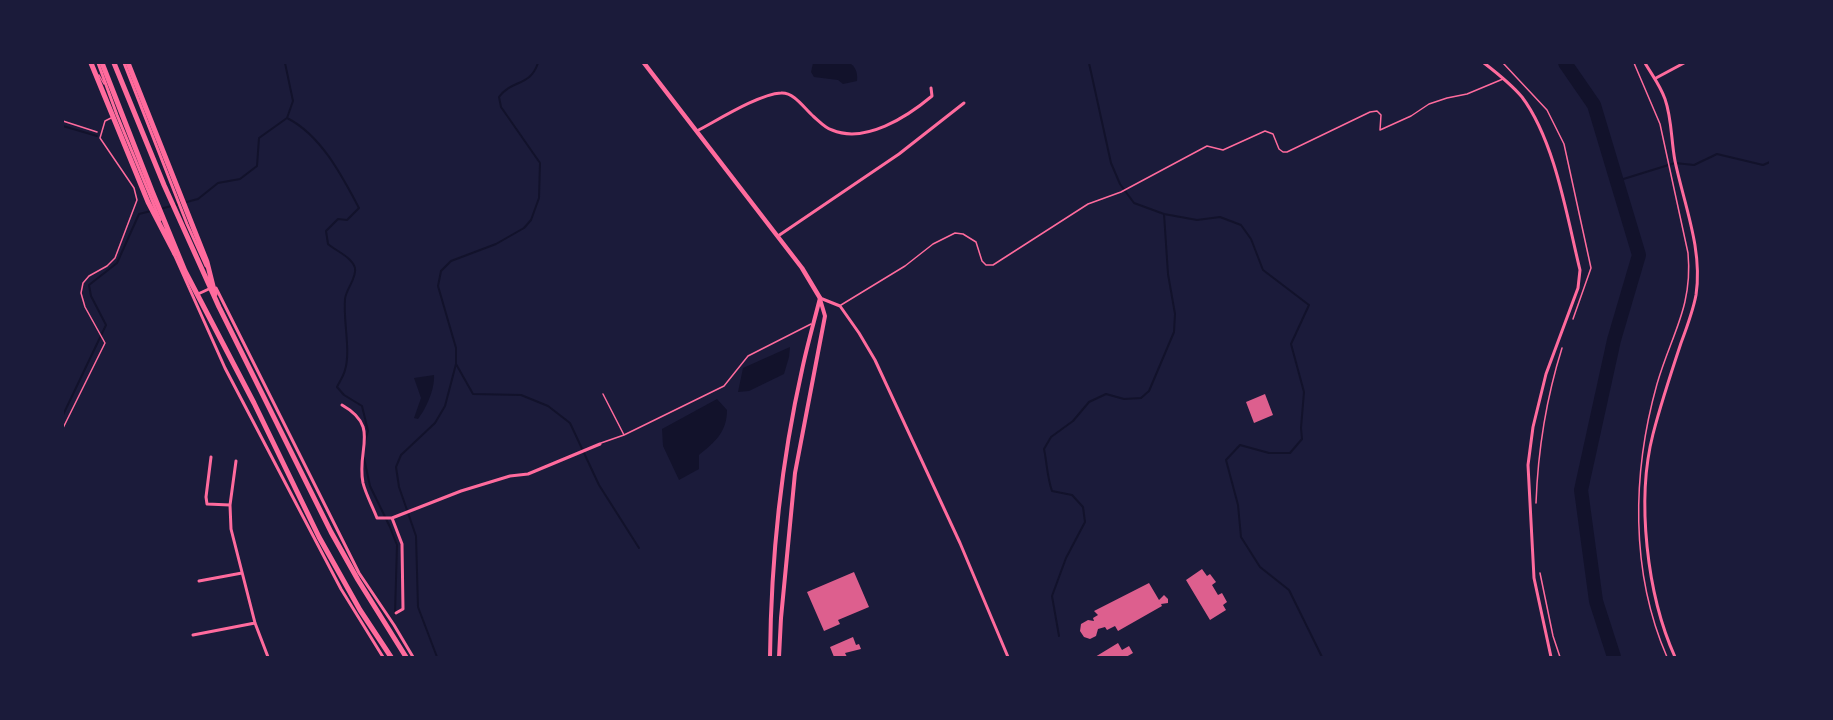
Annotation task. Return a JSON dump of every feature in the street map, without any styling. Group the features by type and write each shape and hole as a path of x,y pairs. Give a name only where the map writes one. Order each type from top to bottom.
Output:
{"highway":[{"path":"90,63 164,235 254,403 319,537 360,610 391,657"},
{"path":"100,63 185,271"},
{"path":"114,63 164,185 219,307 331,532 406,657"},
{"path":"127,63 207,262 219,307"}],"main road":[{"path":"644,63 802,268 820,298"}],"street":[{"path":"100,63 117,115 225,368 341,589 383,657"},
{"path":"127,63 130,77 187,224 215,286 350,555 413,657"},
{"path":"1484,63 1521,96 1532,113 1549,150 1580,270 1578,288 1546,374 1533,427 1528,465 1534,579 1551,657"},
{"path":"1645,63 1656,78 1670,114 1675,159 1696,249 1696,288 1686,329 1652,436 1645,502 1649,558 1654,587 1662,619 1676,657"},
{"path":"1656,78 1684,63"},
{"path":"697,131 770,94 783,93 792,96 829,129 853,134 869,132 887,126 926,101 932,96 931,88"},
{"path":"777,236 899,154 964,103"},
{"path":"194,297 215,286"},
{"path":"820,298 840,306 875,360 948,514 1008,657"},
{"path":"770,657 770,617 781,487 802,370 820,298"},
{"path":"779,657 795,473 825,316 820,298"},
{"path":"342,405 362,421 366,432 361,462 363,485 377,518 392,518 510,476 528,474 600,444"},
{"path":"211,457 207,504 230,505"},
{"path":"236,461 230,505 231,529 255,623 268,657"},
{"path":"392,518 402,544 404,567 403,609 396,613"},
{"path":"199,581 242,573"},
{"path":"192,635 255,623"}],"lane":[{"path":"90,63 107,88"},
{"path":"840,306 905,266 933,244 955,233 963,234 976,242 982,261 986,265 993,265 1088,204 1121,192 1207,146 1223,150 1265,131 1273,134 1283,153 1370,112 1377,111 1382,115 1380,130 1411,116 1429,104 1467,94 1504,79"},
{"path":"63,428 105,343 85,307 81,293 83,283 89,276 107,266 115,258 137,200 134,188 100,138 105,121 117,115"},
{"path":"600,444 624,435 724,386 748,357 814,322"},
{"path":"603,394 624,435"}],"path":[{"path":"1634,63 1660,124 1669,168"},
{"path":"63,122 100,133"}],"shaded area":[{"path":"813,63 849,63 856,70 857,81 843,84 838,80 814,77 811,72"},
{"path":"790,347 784,374 749,391 738,392 743,368"},
{"path":"434,375 427,404 418,419 414,418 421,398 414,378"},
{"path":"717,399 727,410 725,424 715,441 699,455 699,469 679,480 663,446 662,429"}],"building":[{"path":"1265,394 1273,415 1254,423 1246,402"},
{"path":"1202,569 1207,576 1210,574 1216,582 1212,585 1218,595 1222,593 1227,602 1223,605 1226,610 1210,620 1186,580"},
{"path":"854,572 869,607 838,620 840,624 824,631 807,592"},
{"path":"1149,583 1159,600 1164,595 1168,603 1161,604 1162,606 1118,631 1115,626 1107,630 1105,627 1098,629 1096,636 1090,639 1084,637 1080,631 1081,624 1088,620 1094,621 1093,618 1098,615 1094,611"},
{"path":"853,637 856,645 859,644 861,649 845,653 847,657 834,657 830,647"},
{"path":"1118,643 1122,650 1129,646 1133,653 1126,657 1095,657"}],"waterway":[{"path":"160,209 198,199 218,183 240,179 257,166 259,138 287,118 293,101 285,63"},
{"path":"437,657 418,607 416,536 399,487 396,467 401,455 435,423 445,406 456,364 456,348 438,286 441,271 451,261 496,244 524,228 531,220 539,198 540,163 501,107 499,97 509,87 526,80 535,71 538,63"},
{"path":"1089,63 1111,163 1120,184 1134,203 1164,214 1197,220 1220,217 1241,225 1251,239 1263,270 1309,305 1291,344 1304,392 1302,439 1290,453 1269,453 1240,445 1226,460 1238,505 1241,537 1260,567 1289,590 1322,657"},
{"path":"1565,63 1594,105 1639,255 1614,340 1581,490 1596,601 1614,657"},
{"path":"287,118 310,135 329,157 359,208 347,220 338,219 326,231 328,244 347,257 355,268 345,299 347,362 337,387 344,395 362,406 368,431 365,441"},
{"path":"63,126 97,136"},
{"path":"1617,181 1675,163 1694,165 1717,154 1763,165 1770,162"},
{"path":"63,415 106,325 91,296 89,285 117,263 139,214 151,211"},
{"path":"1059,636 1052,596 1066,558 1085,522 1083,507 1072,495 1052,491 1044,449 1051,437 1073,421 1089,402 1106,394 1124,399 1141,398 1149,391 1174,332 1175,314 1168,274 1164,214"},
{"path":"456,364 473,394 521,395 548,406 570,423 599,485 639,548"},
{"path":"364,458 370,486 397,545 395,614"}]}
